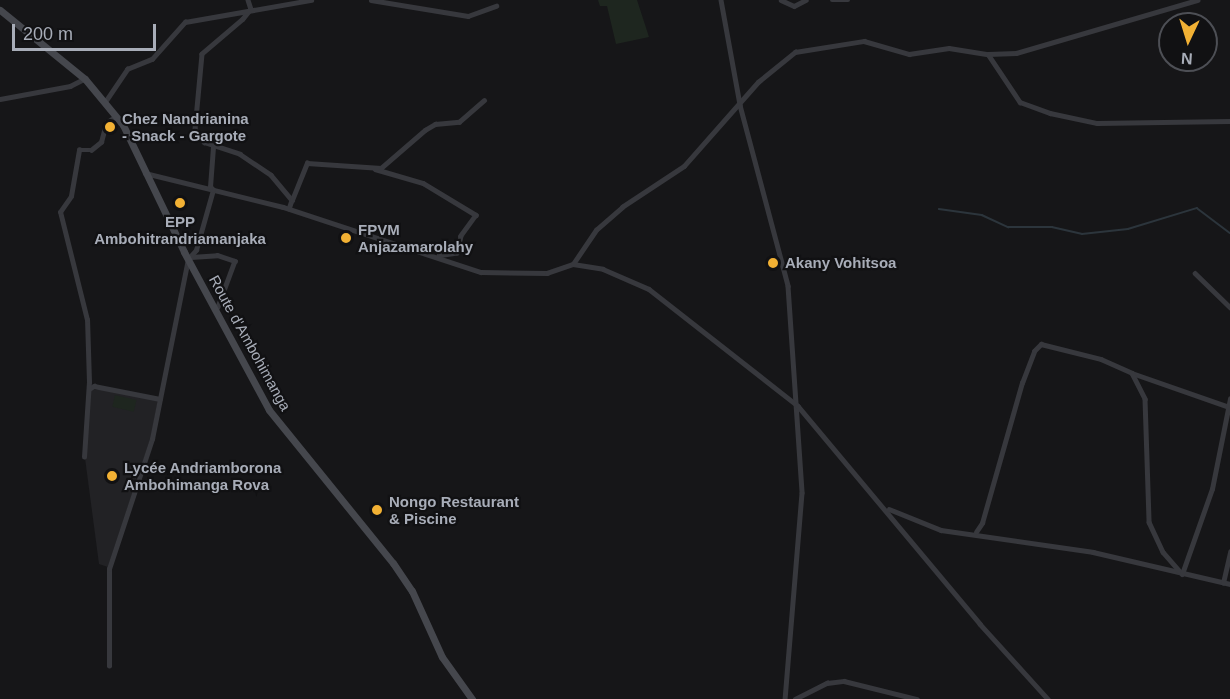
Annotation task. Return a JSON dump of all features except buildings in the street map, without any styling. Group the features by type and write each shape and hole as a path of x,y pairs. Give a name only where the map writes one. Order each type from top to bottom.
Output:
{"street":[{"path":"248,0 251,9"},
{"path":"105,102 127,69 152,59 185,22 311,0"},
{"path":"371,0 468,15 496,6"},
{"path":"721,0 740,105 788,286 798,406 802,493 784,699"},
{"path":"781,0 794,6 806,0"},
{"path":"832,0 848,0"},
{"path":"573,264 596,230 622,207 684,166 758,82 785,58 818,46 864,40 909,54 949,48 988,54 1016,53 1197,0"},
{"path":"251,9 205,48 201,60 195,129 199,139 213,147 228,149 252,161 271,175 292,200"},
{"name":"Route d'Ambohimanga","path":"0,10 85,79 116,116 269,410 393,563 412,591 442,657 472,699"},
{"path":"988,54 1020,102 1050,113 1097,123 1230,121"},
{"path":"0,99 70,86 85,79"},
{"path":"375,169 410,146 425,130 435,124 459,122 484,100"},
{"path":"84,457 89,389 87,320 60,212 74,184 79,150 91,150 101,142 105,123 116,116"},
{"path":"213,147 210,187 213,190"},
{"path":"290,209 307,163 375,169 423,183 476,215 461,236 457,253 435,256"},
{"path":"145,173 290,209 435,256 496,273 547,273 573,264 603,269 649,289 798,406 885,507 980,624 1048,699"},
{"path":"109,666 109,569 152,439 189,258 213,190"},
{"path":"189,258 217,255 236,261 218,307"},
{"path":"1195,273 1230,307"},
{"path":"976,532 982,524 998,460 1034,351 1041,344 1055,346 1229,407"},
{"path":"1132,373 1145,399 1149,522 1163,552 1182,574"},
{"path":"89,389 94,386 160,399"},
{"path":"1182,574 1209,499 1230,400"},
{"path":"885,507 941,530 976,532 1094,552 1230,584"},
{"path":"1223,583 1230,552"},
{"path":"795,699 827,683 844,681 916,699"}],"shaded area":[{"path":"598,0 637,0 649,37 616,44 607,6 600,6"},
{"name":"Lycée Andriamborona Ambohimanga Rova","path":"104,389 158,401 151,437 108,567 99,564 85,458 91,390"},
{"path":"115,395 136,400 134,412 112,407"}],"waterway":[{"path":"939,209 982,215 1008,227 1052,227 1082,234 1128,229 1197,208 1230,233"}],"place":[{"name":"Chez Nandrianina - Snack - Gargote","path":"110,127"},
{"name":"EPP Ambohitrandriamanjaka","path":"180,203"},
{"name":"FPVM Anjazamarolahy","path":"346,238"},
{"name":"Akany Vohitsoa","path":"773,263"},
{"name":"Lycée Andriamborona Ambohimanga Rova","path":"112,476"},
{"name":"Nongo Restaurant & Piscine","path":"377,510"}]}
